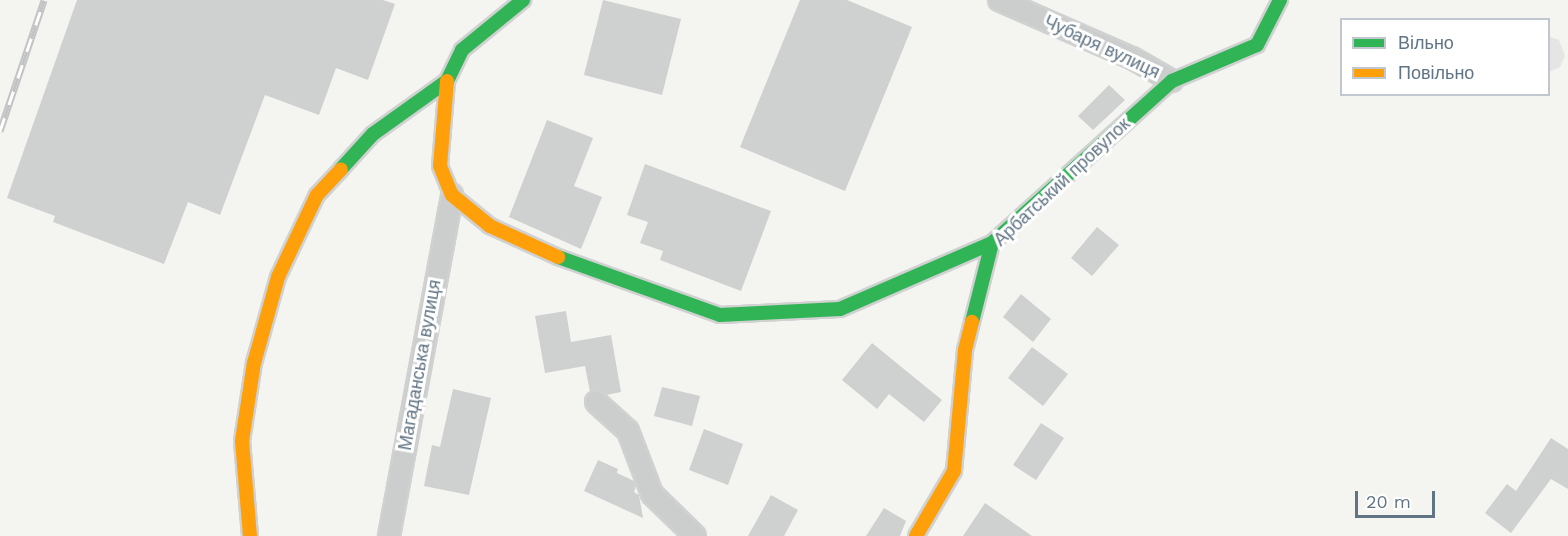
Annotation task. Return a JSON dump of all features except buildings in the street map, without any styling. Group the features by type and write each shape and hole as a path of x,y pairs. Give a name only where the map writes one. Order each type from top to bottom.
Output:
{"street":[{"path":"523,0 462,50 447,81 440,166 452,195 490,226 568,262 720,315 840,309 992,243"},
{"name":"Чубаря вулиця","path":"999,0 1132,58 1172,81"},
{"name":"Арбатський провулок","path":"916,536 954,471 965,350 992,243 1172,81 1257,45 1280,0"},
{"path":"250,536 242,441 254,363 278,277 316,195 373,134 447,81"},
{"name":"Магаданська вулиця","path":"389,536 452,195"},
{"path":"596,402 628,431 652,494 695,536"}],"shaded area":[{"path":"1550,37 1559,40 1565,56 1560,67 1550,72"}],"railway":[{"path":"0,131 44,0"}],"traffic: fast":[{"path":"341,169 373,134 447,81 462,50 523,0"},
{"path":"972,322 992,243 1172,81 1257,45 1280,0"},
{"path":"558,257 720,315 840,309 992,243"}],"traffic: slow":[{"path":"447,81 440,166 452,195 490,226 558,257"},
{"path":"250,536 242,441 254,363 278,277 317,195 341,169"},
{"path":"916,536 954,471 965,350 972,322"}]}
